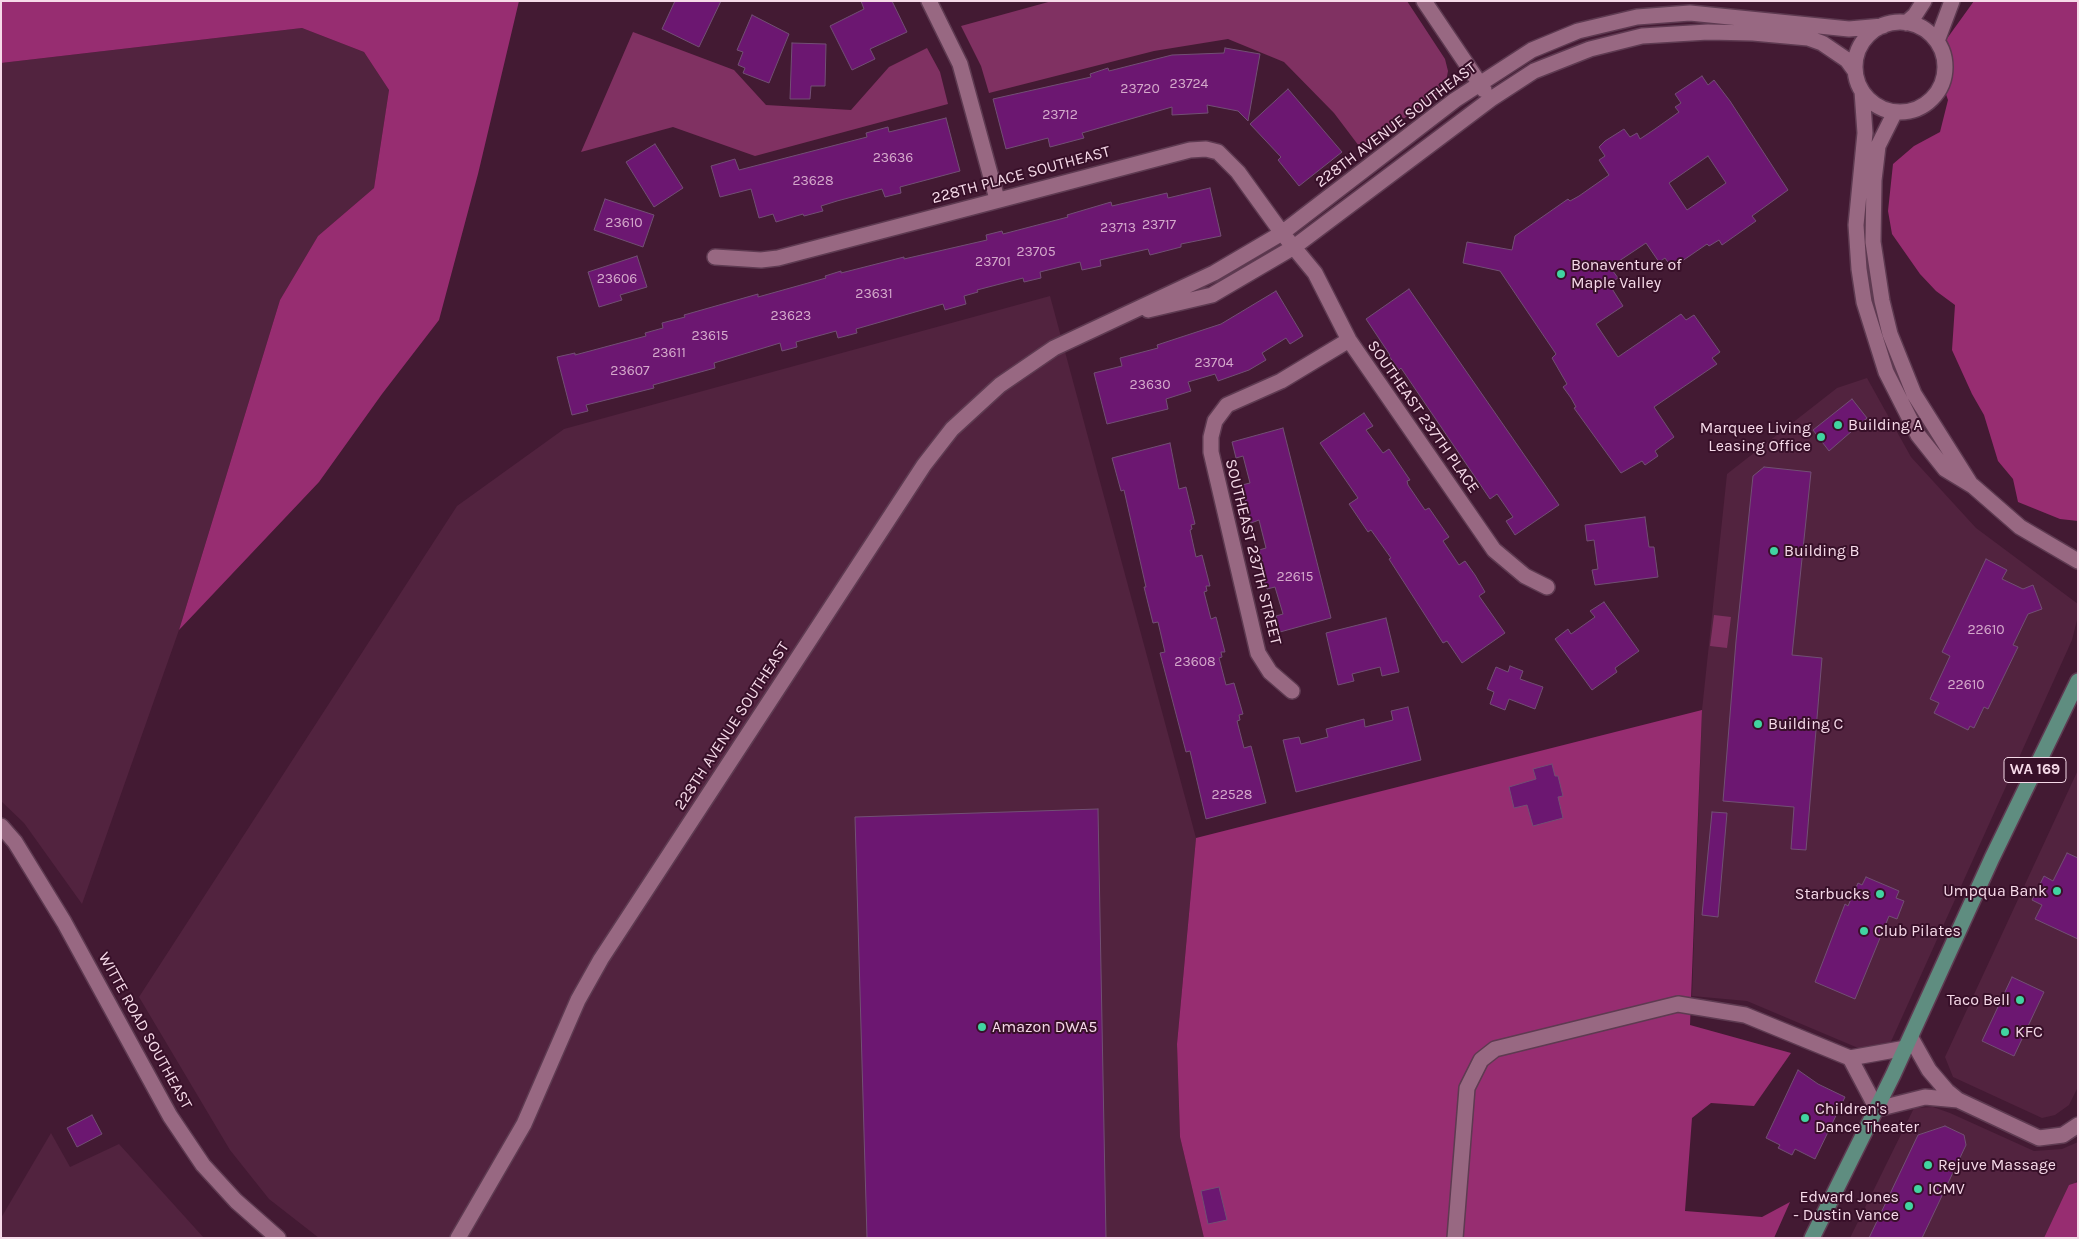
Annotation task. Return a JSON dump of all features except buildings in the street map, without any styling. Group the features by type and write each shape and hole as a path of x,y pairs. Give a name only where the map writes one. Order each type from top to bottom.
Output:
{"main road":[{"name":"WA 169","path":"1812,1238 1877,1109 1992,858 2078,681"}],"street":[{"path":"929,1 960,64 997,199"},
{"path":"1424,1 1491,99"},
{"path":"1906,23 1915,15 1924,1"},
{"path":"1936,41 1952,1"},
{"name":"228TH AVENUE SOUTHEAST","path":"458,1238 524,1124 578,1000 601,959 821,621 936,449 972,408 1031,362 1078,336 1127,315 1214,273 1282,233 1455,100 1532,50 1578,31 1637,17 1690,13 1848,28 1883,26"},
{"path":"1862,91 1878,106 1895,112 1910,111 1924,105 1938,90 1944,70 1944,60 1936,41 1918,26 1906,23 1883,26 1863,42 1855,60 1855,71 1862,91 1865,133 1856,225 1864,302 1886,372 1918,435 1945,469 1972,486 2016,524 2078,561"},
{"name":"228TH AVENUE SOUTHEAST","path":"1127,315 1212,295 1294,247 1491,99 1534,71 1590,48 1642,36 1717,32 1808,38 1838,52 1855,71"},
{"path":"1895,112 1878,146 1874,180 1874,242 1882,301 1893,342 1914,394 1972,486"},
{"name":"228TH PLACE SOUTHEAST","path":"715,257 761,260 778,258 997,199 1190,150 1206,148 1218,152 1238,172 1294,247"},
{"name":"SOUTHEAST 237TH PLACE","path":"1294,247 1325,290 1349,340 1494,550 1524,576 1547,587"},
{"name":"SOUTHEAST 237TH STREET","path":"1292,691 1270,672 1258,653 1210,452 1210,437 1215,421 1227,405 1281,381 1349,340"},
{"name":"WITTE ROAD SOUTHEAST","path":"1,826 15,842 64,922 170,1116 203,1165 236,1201 278,1238"},
{"path":"1455,1238 1466,1088 1481,1060 1495,1049 1511,1044 1678,1004 1744,1015 1850,1058 1908,1043 1947,1091 1958,1100 2039,1138 2063,1135 2078,1125"},
{"path":"1850,1058 1877,1109 1925,1097 1958,1100"}],"shaded area":[{"path":"1,1 519,1 478,174 439,320 382,394 319,482 179,630 280,300 318,236 374,188 389,90 364,52 302,28 1,63"},
{"path":"1052,1 1407,1 1445,59 1448,71 1446,82 1438,93 1362,150 1334,113 1284,62 1228,39 1154,51 989,93 981,66 961,26"},
{"path":"1974,1 2078,1 2078,521 2060,519 2018,502 2013,479 1998,461 1984,415 1952,350 1955,305 1936,291 1920,274 1892,234 1888,211 1893,164 1914,146 1940,132 1948,100 1936,66 1938,51"},
{"path":"302,28 364,52 389,90 374,188 318,236 280,300 179,630 82,904 24,823 1,801 1,63"},
{"path":"633,32 734,70 766,105 851,110 889,67 927,48 940,72 948,104 755,156 673,127 581,152"},
{"path":"1050,296 1196,838 1177,1044 1180,1137 1204,1238 319,1238 269,1199 230,1150 139,997 457,506 564,429"},
{"path":"1867,378 1911,457 1976,528 2078,604 2078,616 2072,640 1889,1046 1877,1056 1747,1001 1692,996 1702,710 1727,474 1837,388"},
{"path":"1714,615 1731,617 1727,648 1710,646"},
{"path":"1702,710 1690,1025 1791,1053 1754,1106 1711,1103 1692,1118 1685,1211 1762,1217 1790,1202 1774,1238 1204,1238 1180,1137 1177,1044 1196,838"},
{"path":"2078,770 2078,1087 2069,1105 2055,1115 2042,1118 1953,1077 1945,1057"},
{"path":"1933,1107 2034,1151 2062,1149 2078,1142 2078,1178 2049,1238 1850,1238 1914,1108"},
{"path":"51,1133 70,1167 119,1144 204,1238 1,1238 1,1218"},
{"path":"2078,1182 2078,1238 2044,1238 2069,1185"}],"place":[{"name":"Bonaventure of Maple Valley","path":"1561,274"},
{"name":"Building A","path":"1838,425"},
{"name":"Marquee Living Leasing Office","path":"1821,437"},
{"name":"Building B","path":"1774,551"},
{"name":"Building C","path":"1758,724"},
{"name":"Umpqua Bank","path":"2057,891"},
{"name":"Starbucks","path":"1880,894"},
{"name":"Club Pilates","path":"1864,931"},
{"name":"Taco Bell","path":"2020,1000"},
{"name":"Amazon DWA5","path":"982,1027"},
{"name":"KFC","path":"2005,1032"},
{"name":"Children's Dance Theater","path":"1805,1118"},
{"name":"Rejuve Massage","path":"1928,1165"},
{"name":"ICMV","path":"1918,1189"},
{"name":"Edward Jones - Dustin Vance","path":"1909,1206"}]}
